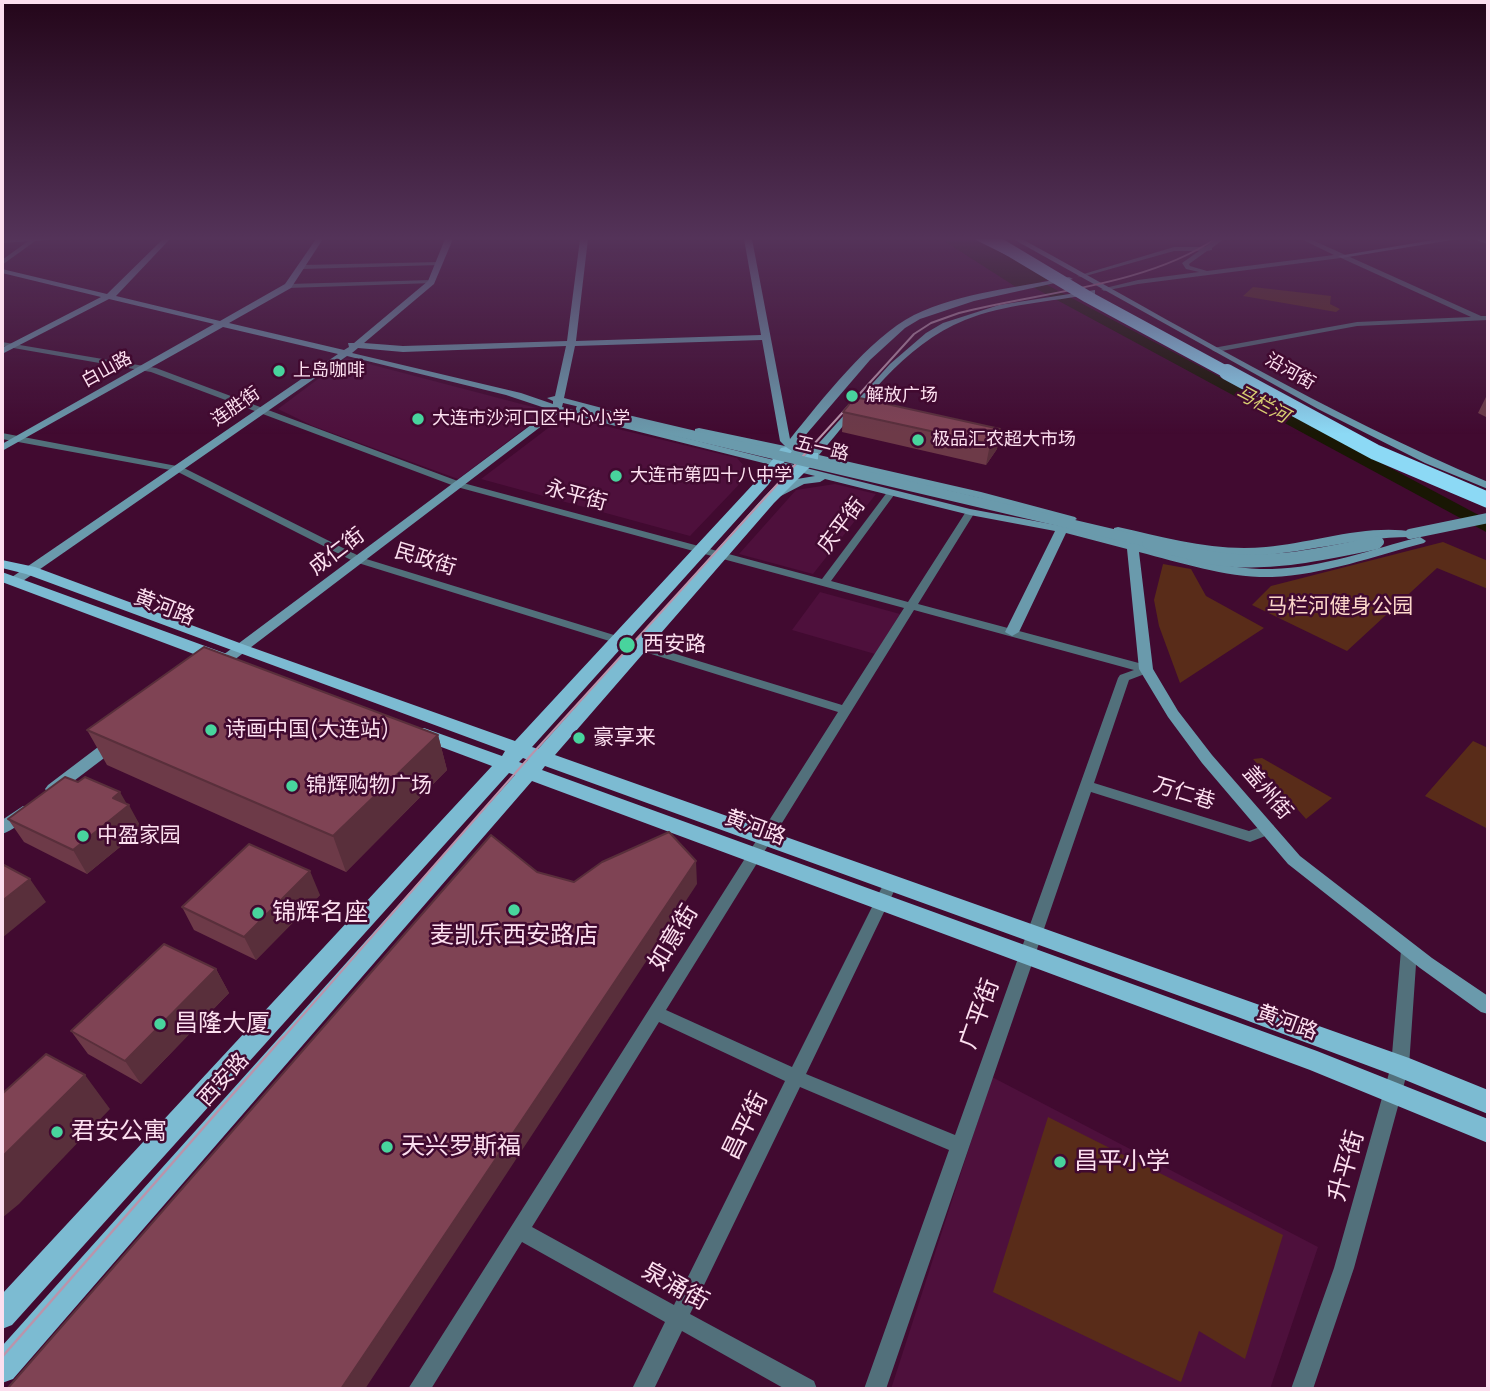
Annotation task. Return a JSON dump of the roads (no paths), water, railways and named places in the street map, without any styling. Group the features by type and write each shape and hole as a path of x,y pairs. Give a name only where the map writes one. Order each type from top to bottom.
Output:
{"highway":[{"path":"1101,304 1375,452 1488,498"},
{"path":"1111,304 1380,450 1488,498"}],"main road":[{"path":"769,482 788,449"},
{"name":"西安路","path":"2,1368 640,647 769,482 806,464"},
{"name":"西安路","path":"2,1315 617,639 712,552"},
{"name":"黄河路","path":"2,564 16,576 758,847 882,902 1488,1131"},
{"name":"黄河路","path":"758,847 891,883 1400,1066 1488,1102"}],"street":[{"path":"2,351 94,304"},
{"path":"145,304 509,393 788,449 806,464 842,481"},
{"name":"白山路","path":"2,448 256,304"},
{"name":"连胜街","path":"16,576 179,469 345,353 405,304"},
{"path":"558,404 571,345 576,304"},
{"path":"760,304 788,449 806,464 849,480 1131,539 1213,550 1277,550 1379,533 1415,538 1488,527"},
{"path":"788,449 877,348 904,324 957,304"},
{"name":"西安路","path":"806,464 921,341 961,319 1022,304"},
{"name":"沿河街","path":"1131,304 1387,442 1488,486"},
{"path":"1452,304 1486,319"},
{"path":"1216,350 1357,324 1486,319"},
{"path":"281,338 403,349 766,337"},
{"name":"永平街","path":"2,344 144,368 460,485 1146,668"},
{"path":"403,349 392,354 392,360 405,368"},
{"path":"558,404 726,452 755,466 769,482"},
{"name":"五一路","path":"558,404 1214,558 1248,563 1290,560 1379,542 1415,538"},
{"name":"成仁街","path":"207,674 460,485 556,411 558,404"},
{"path":"751,443 774,443 784,435"},
{"name":"民政街","path":"2,436 179,469 359,560 845,710"},
{"path":"823,444 825,454 863,468 1065,524"},
{"path":"726,452 769,482 821,479 842,481 970,512 1065,524"},
{"path":"769,482 806,464 863,468"},
{"name":"庆平街","path":"825,582 891,493"},
{"name":"如意街","path":"419,1389 970,512"},
{"path":"1131,539 1223,569 1270,573 1305,570 1488,518"},
{"path":"1012,632 1065,524"},
{"name":"盖州街","path":"1131,539 1146,668 1173,714 1207,759 1294,860 1409,950 1488,1006"},
{"name":"广平街","path":"875,1389 1124,678 1146,668"},
{"path":"2,828 131,730"},
{"name":"万仁巷","path":"1086,785 1250,837 1268,829"},
{"name":"昌平街","path":"643,1389 891,883"},
{"name":"升平街","path":"1302,1389 1344,1268 1400,1066 1409,950"},
{"path":"657,1013 797,1078 960,1146"},
{"name":"泉涌街","path":"519,1230 806,1389"}],"waterway":[{"name":"马栏河","path":"1075,304 1488,527"}],"tram line":[{"path":"282,1039 532,754 914,334 931,323 959,313 1002,304"},
{"path":"2,1357 283,1037"}],"place":[{"name":"上岛咖啡","path":"279,371"},
{"name":"解放广场","path":"852,396"},
{"name":"大连市沙河口区中心小学","path":"418,419"},
{"name":"极品汇农超大市场","path":"918,440"},
{"name":"大连市第四十八中学","path":"616,476"},
{"name":"西安路","path":"627,645"},
{"name":"诗画中国(大连站)","path":"211,730"},
{"name":"豪享来","path":"579,738"},
{"name":"锦辉购物广场","path":"292,786"},
{"name":"中盈家园","path":"83,836"},
{"name":"麦凯乐西安路店","path":"514,910"},
{"name":"锦辉名座","path":"258,913"},
{"name":"昌隆大厦","path":"160,1024"},
{"name":"君安公寓","path":"57,1132"},
{"name":"天兴罗斯福","path":"387,1147"},
{"name":"昌平小学","path":"1060,1162"}],"park label":[{"name":"马栏河健身公园","path":"1340,607"}]}
